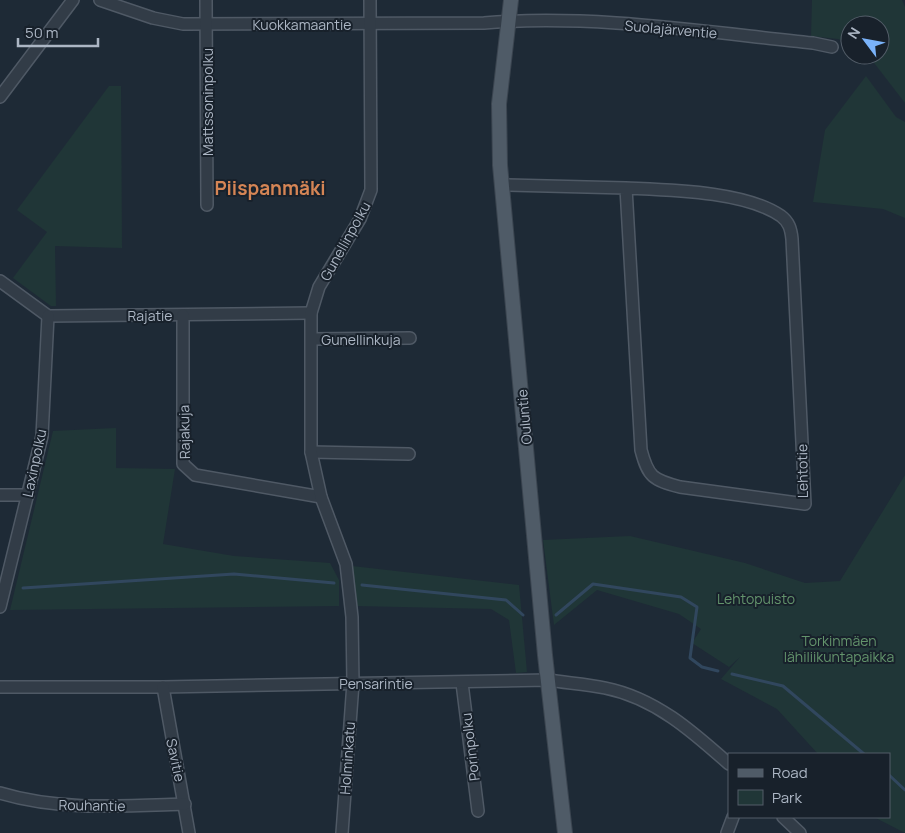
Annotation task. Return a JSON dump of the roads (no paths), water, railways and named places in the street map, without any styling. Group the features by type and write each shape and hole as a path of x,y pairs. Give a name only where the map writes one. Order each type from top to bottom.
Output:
{"main road":[{"name":"Ouluntie","path":"511,0 499,104 498,133 548,680 565,833"}],"street":[{"path":"0,97 73,0"},
{"name":"Kuokkamaantie","path":"100,0 153,18 183,24 371,24 508,21"},
{"name":"Mattssoninpolku","path":"206,0 207,205"},
{"name":"Gunellinpolku","path":"353,683 352,617 346,564 321,497 311,452 311,313 320,287 360,219 371,190 370,0"},
{"name":"Suolajärventie","path":"508,21 598,22 813,43 832,47"},
{"name":"Lehtotie","path":"503,185 626,188 690,192 730,198 767,209 782,216 790,226 805,504 680,488 660,482 651,476 645,467 641,450 626,188"},
{"path":"0,281 48,316"},
{"name":"Rajatie","path":"48,316 311,313"},
{"name":"Rajakuja","path":"183,315 183,464 187,470 194,475 321,497"},
{"name":"Laxinpolku","path":"0,607 42,436 48,316"},
{"name":"Gunellinkuja","path":"312,339 410,338"},
{"path":"311,452 409,454"},
{"path":"0,495 28,495"},
{"name":"Pensarintie","path":"0,686 163,687 548,680 606,688 657,707 685,725 728,763"},
{"name":"Holminkatu","path":"342,833 353,683"},
{"name":"Porinpolku","path":"462,683 478,811"},
{"name":"Savitie","path":"163,687 167,719 190,833"},
{"name":"Rouhantie","path":"0,793 27,802 56,804 185,804"},
{"path":"727,833 733,818"},
{"path":"784,818 800,833"}],"waterway":[{"path":"23,588 234,574 334,583"},
{"path":"556,615 593,584 681,597 697,607 690,658 702,667 718,671"},
{"path":"362,585 506,600 523,615"},
{"path":"732,674 783,686 863,753"},
{"path":"890,776 905,790"}],"district":[{"name":"Piispanmäki","path":"270,188"}],"park label":[{"name":"Lehtopuisto","path":"756,598"},
{"name":"Torkinmäen lähiliikuntapaikka","path":"839,648"}]}
